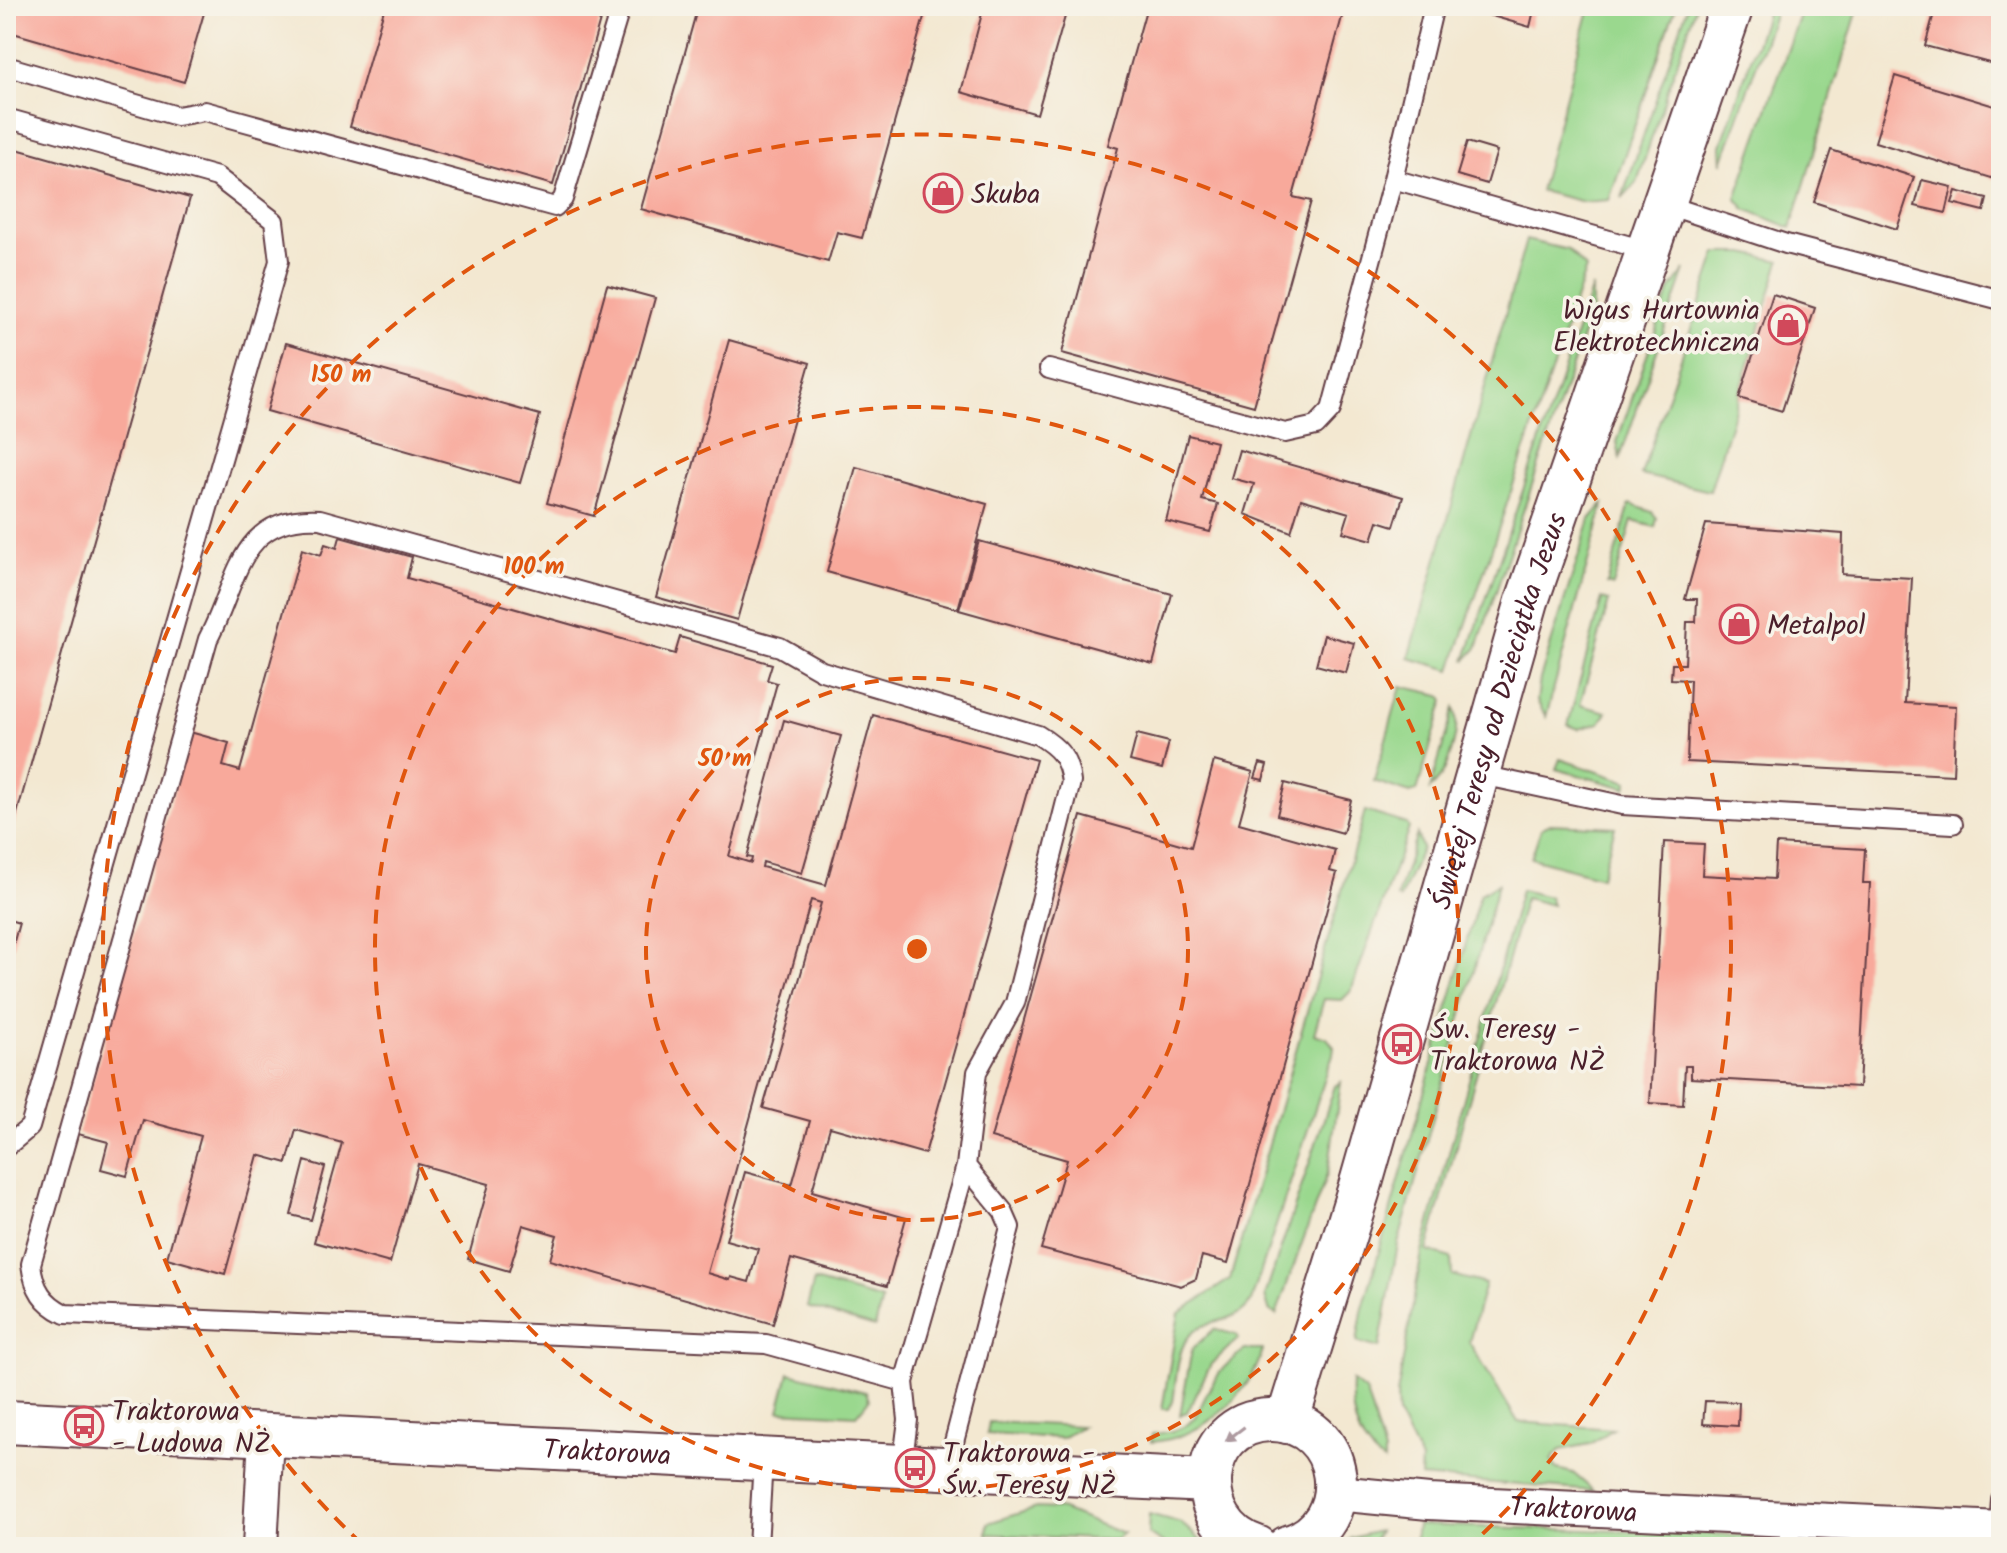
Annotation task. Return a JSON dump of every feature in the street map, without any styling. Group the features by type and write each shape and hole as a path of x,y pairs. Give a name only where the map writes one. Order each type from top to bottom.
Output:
{"street":[{"name":"Świętej Teresy od Dzieciątka Jezus","path":"1287,1422 1369,1156 1527,601 1732,6"},
{"path":"1257,1547 1238,1539 1220,1521 1210,1498 1208,1481 1215,1456 1237,1431 1265,1420 1287,1422 1313,1434 1328,1451 1336,1476 1332,1510 1317,1531 1288,1547"},
{"name":"Traktorowa","path":"6,1422 1208,1481"},
{"path":"260,1547 266,1437"},
{"name":"Traktorowa","path":"1336,1493 1790,1533 2000,1519"}],"lane":[{"path":"6,66 177,116 205,111 555,207 563,199 621,6"},
{"path":"1049,369 1285,433 1316,426 1331,410 1393,179 1434,6"},
{"path":"6,118 217,177 274,221 279,261 30,1127 6,1147"},
{"path":"1393,179 1648,251"},
{"path":"1664,204 1786,244 2001,300"},
{"path":"902,1467 908,1420 904,1382 966,1166 977,1072 1015,1003 1071,782 1067,759 1058,747 1038,735 822,671 780,647 320,519 291,521 259,536 245,549 223,612 208,639 31,1264 34,1285 49,1306 65,1314 766,1344 904,1382"},
{"path":"1477,774 1622,805 1953,824"},
{"path":"947,1469 1010,1227 1003,1211 966,1166"},
{"path":"758,1547 763,1460"}],"green space":[{"path":"1590,6 1676,6 1609,200 1584,202 1540,191"},
{"path":"1688,6 1696,6 1637,182 1622,198"},
{"path":"1769,6 1777,6 1722,163 1721,146"},
{"path":"1803,6 1859,6 1791,228 1745,209 1736,198"},
{"path":"1526,240 1568,250 1586,268 1451,670 1409,658"},
{"path":"1717,253 1745,253 1780,261 1710,491 1641,475"},
{"path":"1685,270 1620,458 1617,442 1669,292"},
{"path":"1592,287 1592,307 1477,648 1465,661"},
{"path":"1604,503 1546,717 1537,701 1540,679 1590,519"},
{"path":"1630,504 1652,512 1657,518 1655,527 1632,521 1613,586 1607,584"},
{"path":"1602,599 1609,601 1580,705 1607,712 1600,723 1579,729 1568,725"},
{"path":"1401,686 1440,695 1444,700 1417,791 1410,793 1374,781"},
{"path":"1454,708 1456,727 1451,751 1442,774 1430,789"},
{"path":"1560,759 1628,782 1626,788 1556,769"},
{"path":"1365,811 1407,824 1409,828 1351,991 1342,1000 1324,999 1314,1034 1327,1038 1334,1047 1333,1054 1251,1301 1236,1315 1207,1324 1190,1335 1179,1357 1173,1402 1168,1409 1162,1409 1179,1313 1230,1279"},
{"path":"1550,824 1615,827 1601,877 1531,858 1541,829"},
{"path":"1417,834 1422,848 1400,899 1397,897"},
{"path":"1498,884 1398,1244 1379,1348 1357,1342 1362,1312 1480,894"},
{"path":"1521,890 1549,897 1552,905 1525,898 1427,1251 1451,1258 1452,1275 1485,1284 1469,1342 1518,1422 1613,1429 1590,1444 1560,1450 1551,1460 1557,1469 1573,1473 1594,1491 1420,1477 1421,1460 1398,1415 1397,1395 1422,1252"},
{"path":"1341,1082 1328,1171 1276,1315 1269,1310 1265,1296 1335,1086"},
{"path":"814,1281 882,1300 875,1327 807,1307"},
{"path":"1214,1329 1237,1335 1238,1339 1211,1364 1187,1412 1180,1415 1192,1349"},
{"path":"1245,1350 1263,1350 1246,1384 1234,1399 1204,1424 1187,1433 1151,1442 1152,1434 1170,1432 1191,1421 1221,1371"},
{"path":"789,1373 866,1392 869,1400 857,1415 779,1411"},
{"path":"1352,1381 1366,1392 1384,1462 1361,1437 1352,1404"},
{"path":"989,1422 1082,1426 1062,1438 987,1434"},
{"path":"1036,1508 1060,1509 1124,1534 1115,1540 987,1534 988,1523"},
{"path":"1149,1514 1181,1523 1208,1547 1169,1547 1148,1534"},
{"path":"1417,1525 1746,1535 1765,1547 1581,1543 1538,1547 1414,1547"},
{"path":"1379,1531 1371,1547 1341,1547 1351,1538"},
{"path":"1826,1539 1990,1547 1815,1547"}],"building":[{"path":"6,6 206,6 184,82 6,31"},
{"path":"385,6 604,6 553,185 350,127"},
{"path":"698,6 927,6 862,238 837,232 828,262 641,209"},
{"path":"984,6 1068,6 1037,114 961,92"},
{"path":"1147,6 1345,6 1293,197 1311,201 1254,406 1062,353 1118,148 1108,145"},
{"path":"1472,6 1535,6 1530,27 1471,10"},
{"path":"1936,6 2001,6 2001,66 1925,46"},
{"path":"1895,76 2001,108 2001,181 1875,142"},
{"path":"1467,142 1497,151 1487,184 1457,175"},
{"path":"6,146 190,198 7,849 6,849"},
{"path":"1831,150 1914,177 1897,229 1814,202"},
{"path":"1922,180 1952,187 1946,213 1915,206"},
{"path":"1956,191 1987,199 1984,211 1952,203"},
{"path":"607,285 655,298 594,516 547,503"},
{"path":"1773,294 1815,308 1782,411 1739,398"},
{"path":"729,340 810,363 737,620 656,597"},
{"path":"286,343 540,415 520,483 267,411"},
{"path":"1188,435 1216,442 1202,500 1218,504 1210,532 1166,521"},
{"path":"1239,450 1403,497 1394,526 1378,521 1372,540 1343,532 1349,513 1301,499 1291,532 1245,514 1254,484 1231,478"},
{"path":"856,467 987,504 958,609 827,572"},
{"path":"1706,524 1843,534 1842,574 1912,578 1905,703 1956,706 1953,775 1687,762 1690,680 1671,679 1672,664 1685,664 1687,622 1696,622 1697,599 1685,599"},
{"path":"340,537 412,557 407,578 675,654 680,637 772,664 767,680 777,683 729,856 751,863 752,858 747,857 784,720 841,736 802,873 763,862 762,867 826,885 873,715 1036,760 925,1154 830,1127 812,1191 906,1218 887,1286 791,1259 773,1324 550,1260 557,1235 523,1225 509,1271 468,1259 489,1184 418,1164 390,1263 314,1242 342,1143 296,1130 287,1163 258,1155 225,1274 167,1258 201,1136 143,1120 127,1176 101,1169 108,1142 78,1134 190,732 229,743 223,766 240,771 302,549 321,555 325,544 337,548","holes":["811,900 821,903 763,1108 810,1121 792,1185 745,1172 726,1240 758,1249 749,1282 731,1277 730,1280 707,1273"]},
{"path":"979,541 1172,594 1153,664 959,610"},
{"path":"1324,635 1354,643 1346,673 1316,665"},
{"path":"1137,734 1169,742 1162,769 1130,761"},
{"path":"1214,761 1253,772 1239,823 1335,850 1330,871 1337,873 1228,1263 1202,1256 1196,1279 1181,1286 1041,1249 1067,1160 991,1138 1081,816 1191,847"},
{"path":"1260,763 1267,765 1263,780 1255,778"},
{"path":"1285,783 1351,800 1343,833 1277,815"},
{"path":"1664,842 1704,844 1702,875 1774,879 1776,844 1865,849 1863,883 1870,883 1859,1087 1691,1078 1691,1066 1685,1066 1683,1105 1650,1103"},
{"path":"6,919 19,923 7,967 6,967"},
{"path":"305,1161 325,1167 311,1220 291,1215"},
{"path":"1705,1401 1739,1402 1738,1426 1703,1424"}],"place":[{"name":"Skuba","path":"943,193"},
{"name":"Wigus Hurtownia Elektrotechniczna","path":"1788,325"},
{"name":"Metalpol","path":"1739,624"},
{"name":"Św. Teresy - Traktorowa NŻ","path":"1402,1044"},
{"name":"Traktorowa - Ludowa NŻ","path":"84,1426"},
{"name":"Traktorowa - Św. Teresy NŻ","path":"915,1468"}]}
